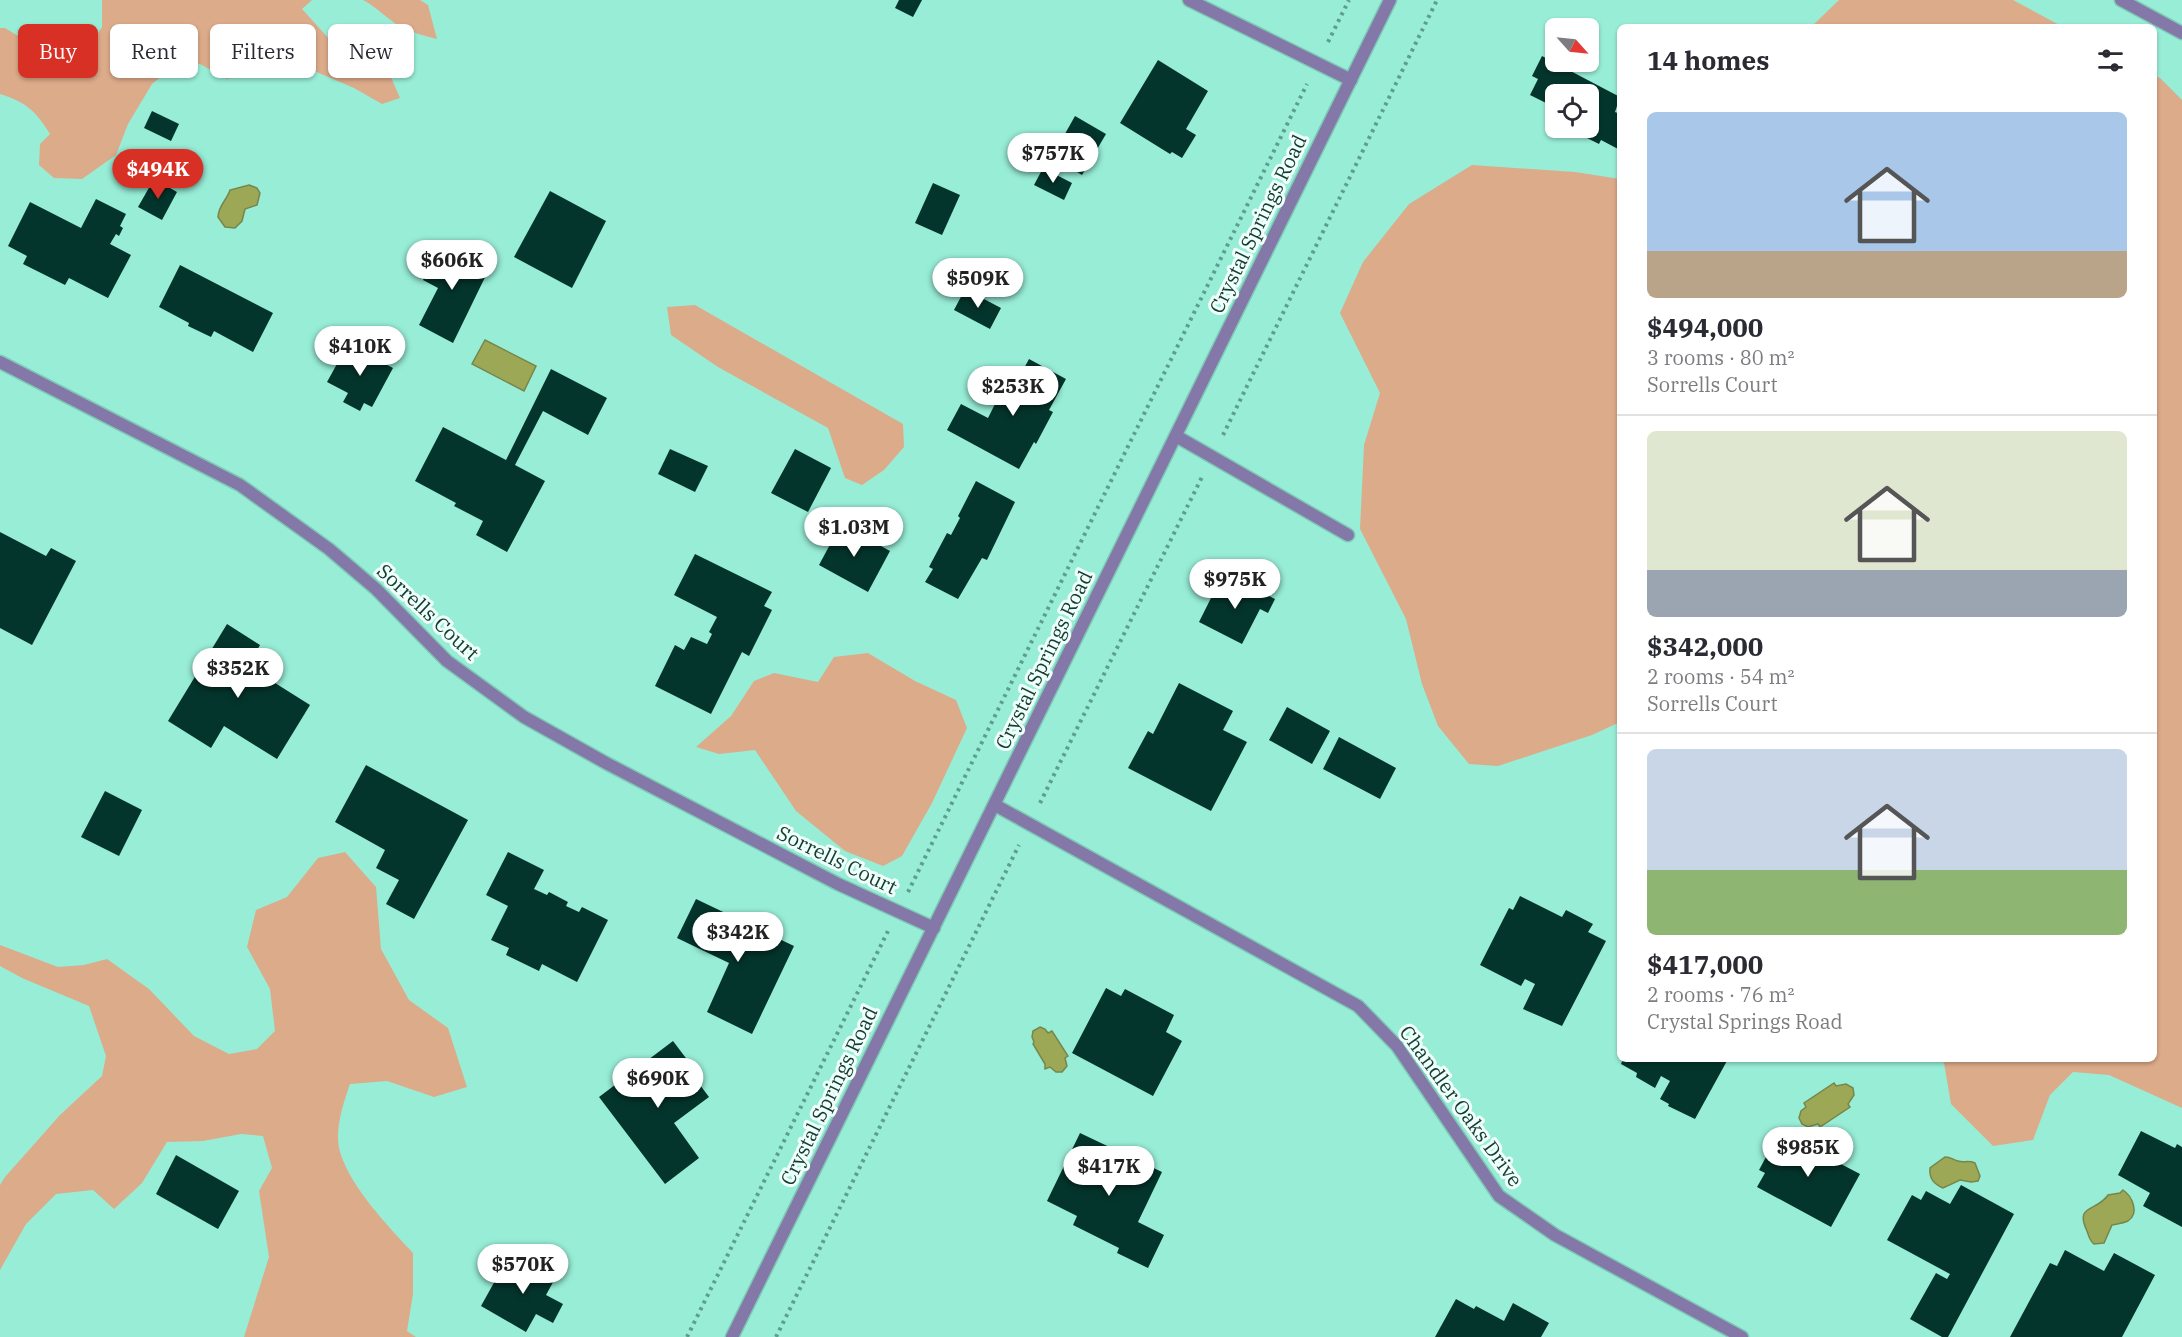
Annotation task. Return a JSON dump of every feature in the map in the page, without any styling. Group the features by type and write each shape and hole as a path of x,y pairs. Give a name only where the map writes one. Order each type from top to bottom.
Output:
{"street":[{"path":"1189,0 1351,80"},
{"name":"Crystal Springs Road","path":"732,1337 1390,0"},
{"path":"2121,0 2182,33"},
{"name":"Sorrells Court","path":"0,362 240,485 329,549 376,589 447,661 524,717 606,763 838,884 934,928"},
{"path":"1176,436 1347,535"},
{"name":"Chandler Oaks Drive","path":"995,806 1358,1006 1397,1046 1499,1196 1555,1235 1742,1337"}],"path":[{"path":"687,1337 1349,0"},
{"path":"776,1337 1437,0"}],"shaded area":[{"path":"102,0 312,0 302,9 316,24 210,24 210,70 198,64 198,24 110,24 110,78 159,78 152,84 128,124 116,155 82,179 54,178 39,165 40,144 50,134 45,126 30,108 0,94 0,28 5,28 18,36 18,78 98,78 98,33 102,27"},
{"path":"363,0 420,0 428,5 437,39 414,32 414,24 396,24"},
{"path":"1839,0 2013,0 2057,24 1814,24"},
{"path":"316,24 328,38 328,77 316,72"},
{"path":"2157,76 2182,100 2182,1108 2109,1075 2073,1072 2050,1095 2033,1140 1993,1146 1951,1104 1942,1062 2157,1062"},
{"path":"331,78 391,78 400,98 382,104"},
{"path":"1472,165 1575,172 1617,179 1617,723 1592,735 1498,766 1469,764 1438,726 1422,684 1406,619 1360,529 1364,445 1380,393 1340,313 1363,262 1409,204"},
{"path":"249,185 257,188 260,193 257,205 245,209 242,221 235,228 225,227 218,213 230,190"},
{"path":"695,305 903,424 904,447 884,470 862,485 845,478 828,428 718,367 671,335 667,307"},
{"path":"485,340 536,366 524,391 472,364"},
{"path":"868,653 915,681 956,700 967,728 932,803 902,856 883,866 845,851 796,811 755,750 719,754 696,747 731,716 754,681 774,673 818,682 834,657"},
{"path":"345,852 376,887 381,949 409,1000 448,1028 467,1087 434,1097 387,1081 350,1084 340,1118 338,1144 345,1166 371,1206 413,1253 413,1294 407,1331 416,1337 244,1337 269,1257 259,1191 272,1168 263,1136 241,1134 203,1141 167,1142 142,1183 114,1209 93,1190 56,1194 26,1224 0,1270 0,1185 60,1115 102,1076 106,1056 89,1006 22,978 0,966 0,945 58,967 84,965 107,959 149,989 194,1036 229,1054 257,1049 275,1031 270,989 247,947 256,910 287,897 318,858"},
{"path":"1040,1027 1048,1033 1052,1031 1068,1056 1065,1058 1067,1066 1062,1072 1056,1072 1050,1067 1045,1069 1045,1064 1033,1044 1032,1037 1033,1031"},
{"path":"1834,1083 1836,1086 1846,1084 1853,1088 1854,1095 1848,1104 1850,1107 1820,1127 1818,1124 1808,1127 1802,1124 1799,1118 1801,1111 1806,1107 1804,1103"},
{"path":"1945,1157 1960,1162 1975,1163 1980,1176 1978,1181 1960,1180 1943,1188 1937,1185 1931,1178 1930,1168"},
{"path":"2123,1190 2133,1205 2132,1218 2112,1225 2104,1243 2094,1244 2084,1222 2085,1212 2108,1195 2120,1193"}],"building":[{"path":"899,0 922,0 913,17 895,8"},
{"path":"1542,56 1545,58 1545,72 1572,72 1595,84 1545,84 1545,102 1530,95 1538,79 1532,76"},
{"path":"1158,60 1208,91 1186,129 1196,135 1182,158 1172,152 1170,154 1120,123"},
{"path":"1599,86 1617,95 1615,112 1617,113 1617,148 1601,140 1599,144 1587,138 1599,138"},
{"path":"152,111 179,124 171,141 144,128"},
{"path":"1075,116 1106,134 1082,175 1052,157"},
{"path":"1043,168 1072,183 1064,200 1034,185"},
{"path":"154,179 177,192 162,220 138,207"},
{"path":"933,183 960,195 942,235 915,223"},
{"path":"550,191 606,221 572,288 514,257"},
{"path":"96,199 126,214 120,226 123,228 119,236 116,234 110,244 131,255 108,298 69,278 65,285 23,264 27,256 8,246 30,202 81,228"},
{"path":"443,243 490,267 453,343 419,325 438,288 423,280"},
{"path":"180,265 273,313 253,352 214,331 211,337 188,326 189,323 159,307"},
{"path":"965,289 1001,308 990,329 954,310"},
{"path":"348,344 393,368 372,407 364,403 360,411 343,402 348,393 327,382"},
{"path":"1029,359 1066,379 1049,410 1053,412 1019,469 947,430 961,404 988,418 1000,394 1008,398"},
{"path":"551,369 607,398 588,435 543,411 515,465 545,481 507,552 476,535 483,521 454,506 456,503 415,481 443,427 506,460"},
{"path":"670,449 708,466 695,492 658,474"},
{"path":"795,449 831,468 808,512 771,493"},
{"path":"976,481 1015,502 987,560 982,558 958,599 925,582 933,569 929,567 947,533 951,535"},
{"path":"841,524 890,551 868,592 819,565"},
{"path":"0,532 46,556 51,548 76,561 32,645 0,628"},
{"path":"695,554 772,592 764,606 772,610 749,656 742,652 711,714 655,686 675,645 684,650 691,637 707,644 712,634 709,632 717,617 674,595"},
{"path":"1220,580 1240,590 1244,583 1275,599 1268,613 1260,609 1242,644 1199,622"},
{"path":"227,624 260,645 248,666 310,705 277,759 224,726 211,748 168,721"},
{"path":"1179,683 1233,711 1223,730 1247,742 1211,811 1128,768 1148,731 1153,734"},
{"path":"1287,707 1330,731 1312,764 1269,740"},
{"path":"1339,737 1396,768 1380,799 1323,769"},
{"path":"366,765 468,820 414,919 386,904 399,880 376,868 385,850 335,822"},
{"path":"105,791 142,810 119,856 81,837"},
{"path":"508,852 544,870 534,889 547,895 549,892 568,902 566,906 579,912 582,907 608,920 577,982 542,964 539,971 506,955 509,948 491,940 508,906 486,895"},
{"path":"1520,896 1562,917 1566,910 1593,924 1588,932 1606,941 1562,1026 1523,1009 1535,984 1525,979 1521,986 1480,965 1509,908 1513,910"},
{"path":"696,899 794,946 752,1034 707,1012 729,963 677,938"},
{"path":"1106,988 1121,996 1125,989 1174,1015 1166,1032 1182,1041 1153,1096 1072,1053"},
{"path":"673,1041 698,1074 694,1077 709,1097 674,1123 699,1158 665,1184 599,1097"},
{"path":"1622,1062 1726,1062 1695,1119 1668,1106 1669,1104 1660,1099 1670,1081 1661,1076 1655,1088 1636,1077 1637,1073 1621,1064"},
{"path":"1780,1131 1817,1151 1822,1141 1844,1153 1839,1163 1860,1174 1831,1227 1757,1187 1765,1173 1759,1170"},
{"path":"2141,1131 2175,1148 2177,1144 2182,1147 2182,1227 2143,1206 2150,1193 2118,1175"},
{"path":"1080,1133 1162,1172 1138,1222 1164,1235 1148,1268 1117,1253 1119,1248 1073,1225 1077,1216 1047,1201"},
{"path":"176,1155 239,1191 218,1229 156,1194"},
{"path":"1961,1185 2014,1214 1948,1337 1942,1337 1910,1319 1936,1273 1947,1279 1950,1274 1887,1240 1912,1195 1921,1200 1926,1191 1950,1204"},
{"path":"2065,1250 2104,1271 2114,1253 2155,1275 2122,1337 2010,1337 2050,1263 2057,1266"},
{"path":"526,1257 557,1275 546,1295 563,1304 553,1323 536,1314 526,1332 481,1306 506,1261 519,1268"},
{"path":"1456,1299 1474,1309 1476,1306 1504,1321 1513,1303 1549,1323 1541,1337 1435,1337"}]}
